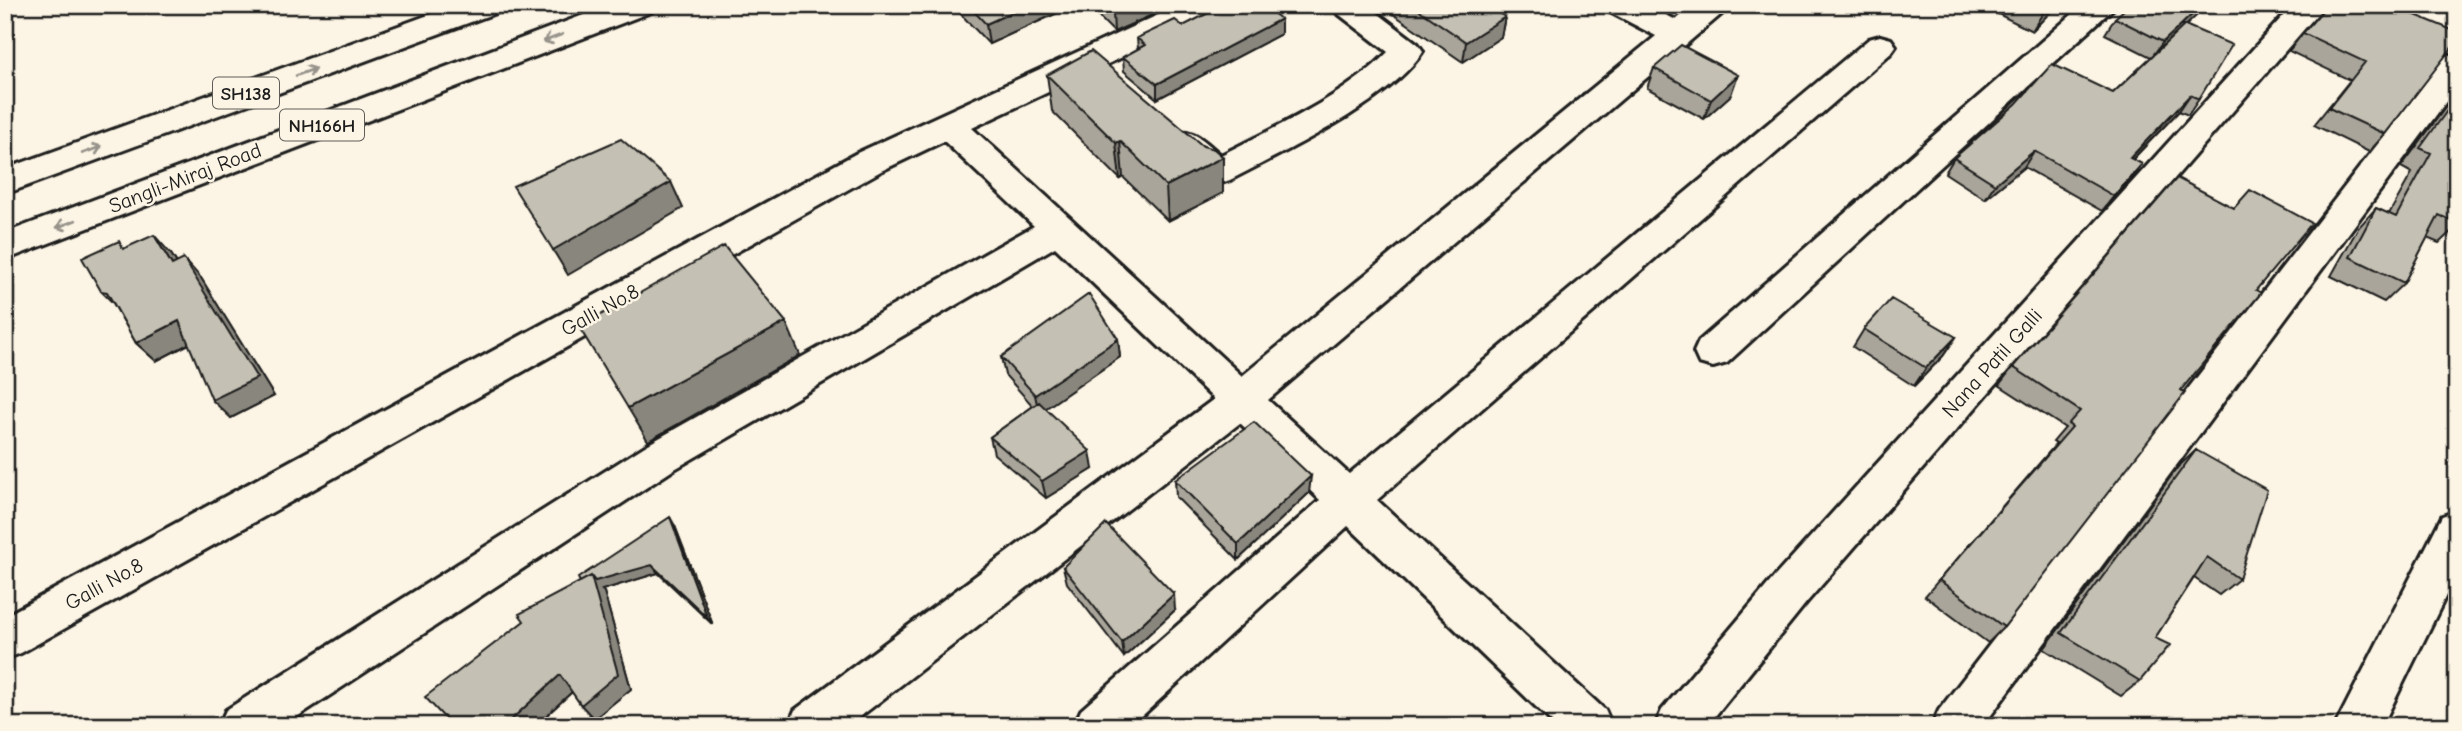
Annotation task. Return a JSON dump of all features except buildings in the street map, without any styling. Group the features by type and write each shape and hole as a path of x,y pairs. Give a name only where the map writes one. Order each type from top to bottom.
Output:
{"main road":[{"name":"SH138","path":"5,181 487,5"},
{"name":"Sangli-Miraj Road","path":"5,247 640,5"},
{"name":"Galli No.8","path":"5,639 857,168 1207,5"},
{"path":"1157,120 1218,171 1287,135 1378,81 1407,51 1347,5"},
{"path":"1621,5 1678,34"},
{"path":"811,726 1241,400 1713,5"},
{"path":"1713,352 2102,5"},
{"name":"Nana Patil Galli","path":"1678,726 1791,589 2310,5"},
{"path":"1097,726 1348,500 1880,46"},
{"path":"1087,61 1117,86"},
{"path":"1955,726 2457,64"},
{"path":"948,125 1589,726"},
{"path":"242,726 659,458 1058,229"},
{"path":"2358,726 2457,529"}]}
